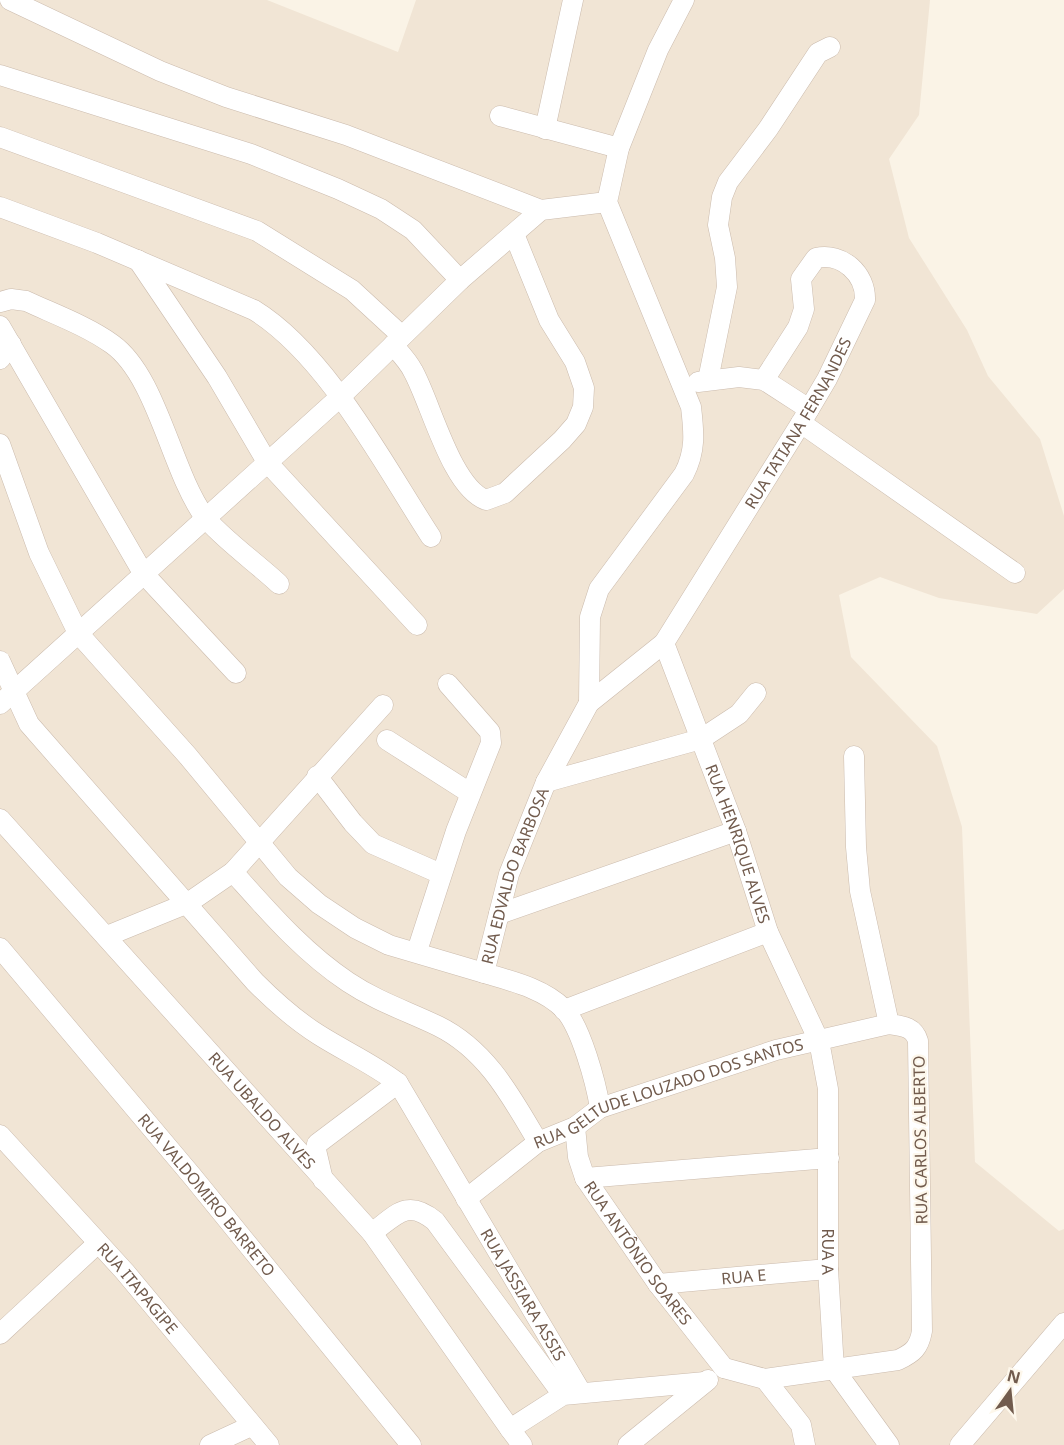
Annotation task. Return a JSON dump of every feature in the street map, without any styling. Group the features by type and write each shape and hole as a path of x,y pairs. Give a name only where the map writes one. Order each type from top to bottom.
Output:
{"street":[{"path":"10,0 160,71 226,97 346,135 541,210 607,202"},
{"path":"545,129 573,0"},
{"path":"589,703 590,617 599,589 693,459 695,438 691,407 607,202 619,148 658,50 684,0"},
{"path":"708,380 727,287 725,258 718,225 719,211 728,182 768,129 818,53 830,47"},
{"path":"0,75 251,154 338,189 381,209 413,230 460,280"},
{"path":"500,116 619,148"},
{"path":"0,137 257,231 352,290 398,341 414,371 458,471 473,492 486,500 505,493 576,424 582,407 584,388 575,362 549,320 514,234"},
{"path":"0,207 138,260 254,310 274,322 297,342 340,397 431,537"},
{"path":"7,698 340,397 460,280 541,210"},
{"name":"RUA TATIANA FERNANDES","path":"589,703 664,643 805,416 865,300 866,286 861,276 837,258 824,256 816,258 808,267 800,286 804,313 798,327 764,380"},
{"path":"138,260 217,377 267,462 417,625"},
{"path":"0,302 17,298 35,305 112,344 124,355 144,385 178,467 205,517 279,584"},
{"path":"0,326 6,351 143,573 236,673"},
{"path":"681,386 739,377 764,380 805,416 1015,573"},
{"path":"0,444 39,553 78,633 187,755 288,877 319,904 355,928 389,945 417,951 484,973"},
{"name":"RUA HENRIQUE ALVES","path":"664,643 736,831 768,932 819,1041"},
{"path":"0,661 7,698 255,982 286,1012 321,1036 377,1067 398,1083 317,1144 316,1150 323,1182"},
{"path":"417,951 441,874 489,748 490,732 448,684"},
{"path":"546,782 701,739 739,714 756,693"},
{"name":"RUA EDVALDO BARBOSA","path":"564,1010 523,985 484,973 509,874 546,782 589,703"},
{"path":"106,936 188,903 233,872 257,842 383,705"},
{"path":"387,740 470,793"},
{"path":"854,756 856,848 860,891 889,1024"},
{"path":"317,776 352,823 373,844 441,874"},
{"name":"RUA UBALDO ALVES","path":"0,819 323,1182 372,1233 512,1431"},
{"path":"499,914 736,831"},
{"path":"233,872 291,937 316,960 383,1004 440,1027 467,1045 489,1066 507,1090 538,1142"},
{"path":"600,1108 594,1076 564,1010 768,932"},
{"name":"RUA VALDOMIRO BARRETO","path":"0,948 192,1176 411,1445"},
{"name":"RUA GELTUDE LOUZADO DOS SANTOS","path":"466,1199 538,1142 575,1127 600,1108 776,1050 889,1024"},
{"name":"RUA CARLOS ALBERTO","path":"834,1369 898,1360 915,1351 922,1331 918,1041 915,1032 908,1027 889,1024"},
{"name":"RUA A","path":"819,1041 828,1089 828,1269 834,1369"},
{"name":"RUA JASSIARA ASSIS","path":"398,1083 466,1199 572,1394"},
{"name":"RUA ANTÔNIO SOARES","path":"575,1127 578,1157 585,1178 658,1284 724,1368"},
{"name":"RUA ITAPAGIPE","path":"0,1135 98,1243 269,1445"},
{"path":"585,1178 829,1158"},
{"path":"372,1233 398,1214 409,1210 423,1211 435,1221 572,1394"},
{"path":"0,1334 98,1243"},
{"name":"RUA E","path":"658,1284 828,1269"},
{"path":"960,1445 1060,1333"},
{"path":"628,1445 724,1368 765,1379 834,1369 889,1445"},
{"path":"765,1379 801,1425 805,1445"},
{"path":"512,1431 572,1394 705,1382"},
{"path":"210,1445 251,1426"}],"shaded area":[{"path":"0,0 267,0 398,52 416,0 930,0 919,115 889,159 909,238 967,330 988,376 1040,439 1064,516 1064,589 1037,614 939,598 880,577 839,595 851,657 937,746 962,827 975,1162 1059,1231 1064,1229 1064,1445 0,1445"}]}
